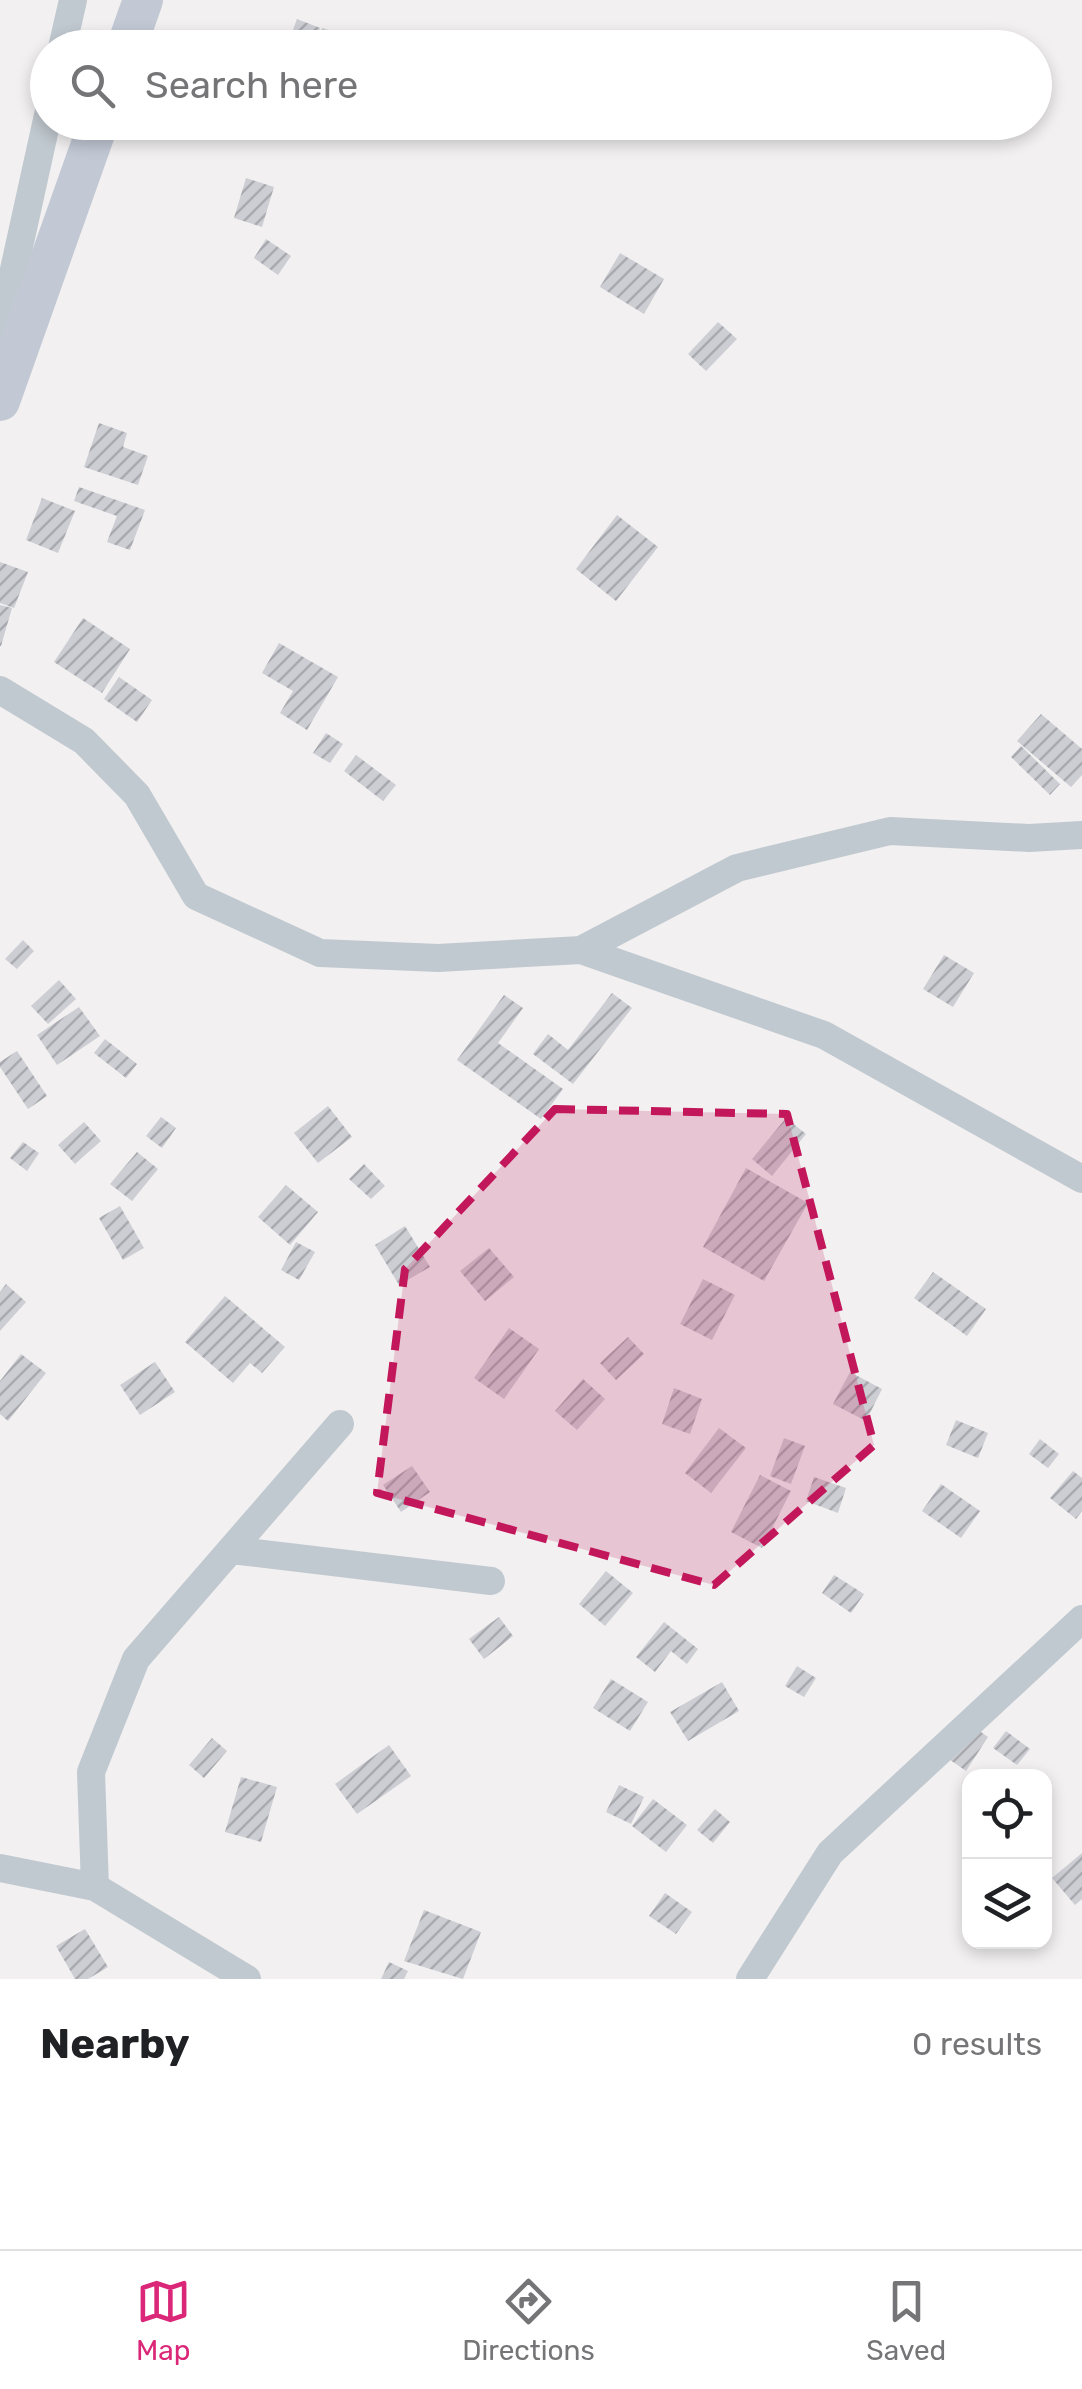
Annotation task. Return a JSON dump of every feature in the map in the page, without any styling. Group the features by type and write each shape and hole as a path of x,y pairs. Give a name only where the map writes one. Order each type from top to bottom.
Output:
{"street":[{"path":"66,30 72,0"},
{"path":"132,30 143,0"},
{"path":"0,333 42,140"},
{"path":"0,401 93,140"},
{"path":"0,690 84,740 137,795 196,896 320,953 438,958 580,950 824,1034 1082,1180"},
{"path":"580,950 737,868 890,831 1029,838 1082,835"},
{"path":"95,1886 91,1772 136,1658 340,1424"},
{"path":"231,1550 491,1581"},
{"path":"750,1979 830,1853 1082,1619"},
{"path":"0,1868 95,1886 248,1979"}],"highlighted area":[{"path":"555,1109 787,1114 874,1445 714,1585 377,1493 405,1269"}],"building":[{"path":"297,19 320,28 319,30 293,30"},
{"path":"246,178 274,187 262,227 234,218"},
{"path":"266,239 291,256 278,275 254,258"},
{"path":"620,253 664,279 644,314 600,287"},
{"path":"718,322 737,339 706,371 688,354"},
{"path":"99,423 127,433 123,447 148,456 138,485 84,467"},
{"path":"79,487 145,510 130,550 107,542 117,516 74,501"},
{"path":"42,498 75,511 58,553 26,540"},
{"path":"617,515 658,547 616,601 576,569"},
{"path":"0,562 28,572 14,608 0,603"},
{"path":"0,605 12,608 1,646 0,646"},
{"path":"83,618 130,649 102,693 54,662"},
{"path":"279,643 338,677 307,730 280,713 293,691 262,673"},
{"path":"119,677 152,700 137,722 104,699"},
{"path":"1041,714 1082,749 1082,775 1071,787 1017,741"},
{"path":"326,733 343,744 330,763 313,753"},
{"path":"1021,746 1060,784 1050,795 1011,757"},
{"path":"356,755 396,785 383,801 344,771"},
{"path":"23,940 34,951 17,969 5,959"},
{"path":"944,955 974,973 953,1007 923,989"},
{"path":"59,980 76,999 48,1024 31,1006"},
{"path":"612,993 632,1008 573,1084 533,1054 548,1034 568,1050"},
{"path":"504,995 523,1008 498,1043 563,1089 541,1119 457,1060"},
{"path":"79,1007 100,1036 57,1065 37,1035"},
{"path":"105,1039 137,1064 126,1078 94,1053"},
{"path":"17,1051 47,1096 28,1109 0,1067 0,1062"},
{"path":"328,1106 352,1137 318,1163 294,1133"},
{"path":"161,1117 176,1128 162,1148 146,1136"},
{"path":"786,1118 806,1134 772,1176 752,1159"},
{"path":"84,1122 101,1141 75,1164 58,1145"},
{"path":"23,1142 39,1153 27,1171 10,1158"},
{"path":"137,1152 158,1169 132,1201 110,1184"},
{"path":"364,1164 385,1186 371,1199 349,1179"},
{"path":"746,1168 808,1203 764,1281 703,1247"},
{"path":"286,1185 318,1212 290,1245 258,1217"},
{"path":"120,1206 144,1248 123,1260 99,1218"},
{"path":"405,1226 430,1267 399,1285 375,1245"},
{"path":"296,1242 315,1252 299,1280 281,1270"},
{"path":"489,1248 514,1277 485,1301 460,1271"},
{"path":"933,1272 986,1309 967,1336 914,1298"},
{"path":"703,1279 735,1295 712,1340 680,1324"},
{"path":"6,1284 26,1302 0,1331 0,1292"},
{"path":"225,1296 285,1347 262,1373 250,1363 233,1383 185,1342"},
{"path":"509,1328 539,1349 504,1399 474,1378"},
{"path":"628,1337 644,1354 616,1380 600,1363"},
{"path":"21,1354 46,1373 8,1421 0,1414 0,1381"},
{"path":"155,1362 175,1392 140,1415 120,1385"},
{"path":"850,1372 882,1389 866,1421 833,1404"},
{"path":"583,1379 605,1399 577,1430 555,1411"},
{"path":"674,1388 702,1399 690,1434 662,1424"},
{"path":"956,1420 988,1433 978,1458 946,1445"},
{"path":"719,1428 746,1448 711,1493 685,1473"},
{"path":"784,1438 805,1446 791,1484 770,1476"},
{"path":"1040,1439 1059,1454 1048,1468 1029,1454"},
{"path":"412,1466 430,1492 401,1512 383,1485"},
{"path":"1073,1471 1082,1478 1082,1511 1076,1519 1050,1498"},
{"path":"760,1475 791,1491 762,1548 731,1532"},
{"path":"814,1477 846,1488 838,1513 806,1501"},
{"path":"941,1484 980,1511 961,1538 922,1511"},
{"path":"606,1571 633,1593 605,1626 579,1604"},
{"path":"834,1575 864,1594 851,1613 822,1593"},
{"path":"499,1617 513,1636 484,1659 469,1639"},
{"path":"664,1622 698,1649 687,1664 671,1651 655,1672 636,1657"},
{"path":"797,1666 816,1678 804,1697 785,1686"},
{"path":"611,1679 648,1702 630,1731 593,1708"},
{"path":"722,1682 739,1711 688,1741 670,1712"},
{"path":"968,1723 988,1737 967,1769 946,1757"},
{"path":"1006,1731 1030,1749 1017,1765 993,1748"},
{"path":"212,1738 227,1751 204,1778 189,1765"},
{"path":"389,1745 411,1776 357,1814 335,1784"},
{"path":"241,1777 277,1787 261,1842 225,1832"},
{"path":"619,1785 644,1797 631,1824 606,1812"},
{"path":"653,1799 687,1825 666,1852 632,1826"},
{"path":"715,1809 730,1822 713,1843 697,1830"},
{"path":"1082,1853 1082,1899 1075,1905 1052,1878"},
{"path":"665,1893 692,1912 676,1934 649,1916"},
{"path":"424,1910 481,1932 463,1979 404,1961"},
{"path":"85,1929 108,1967 88,1979 75,1979 56,1946"},
{"path":"389,1962 408,1971 404,1979 381,1979"}]}
